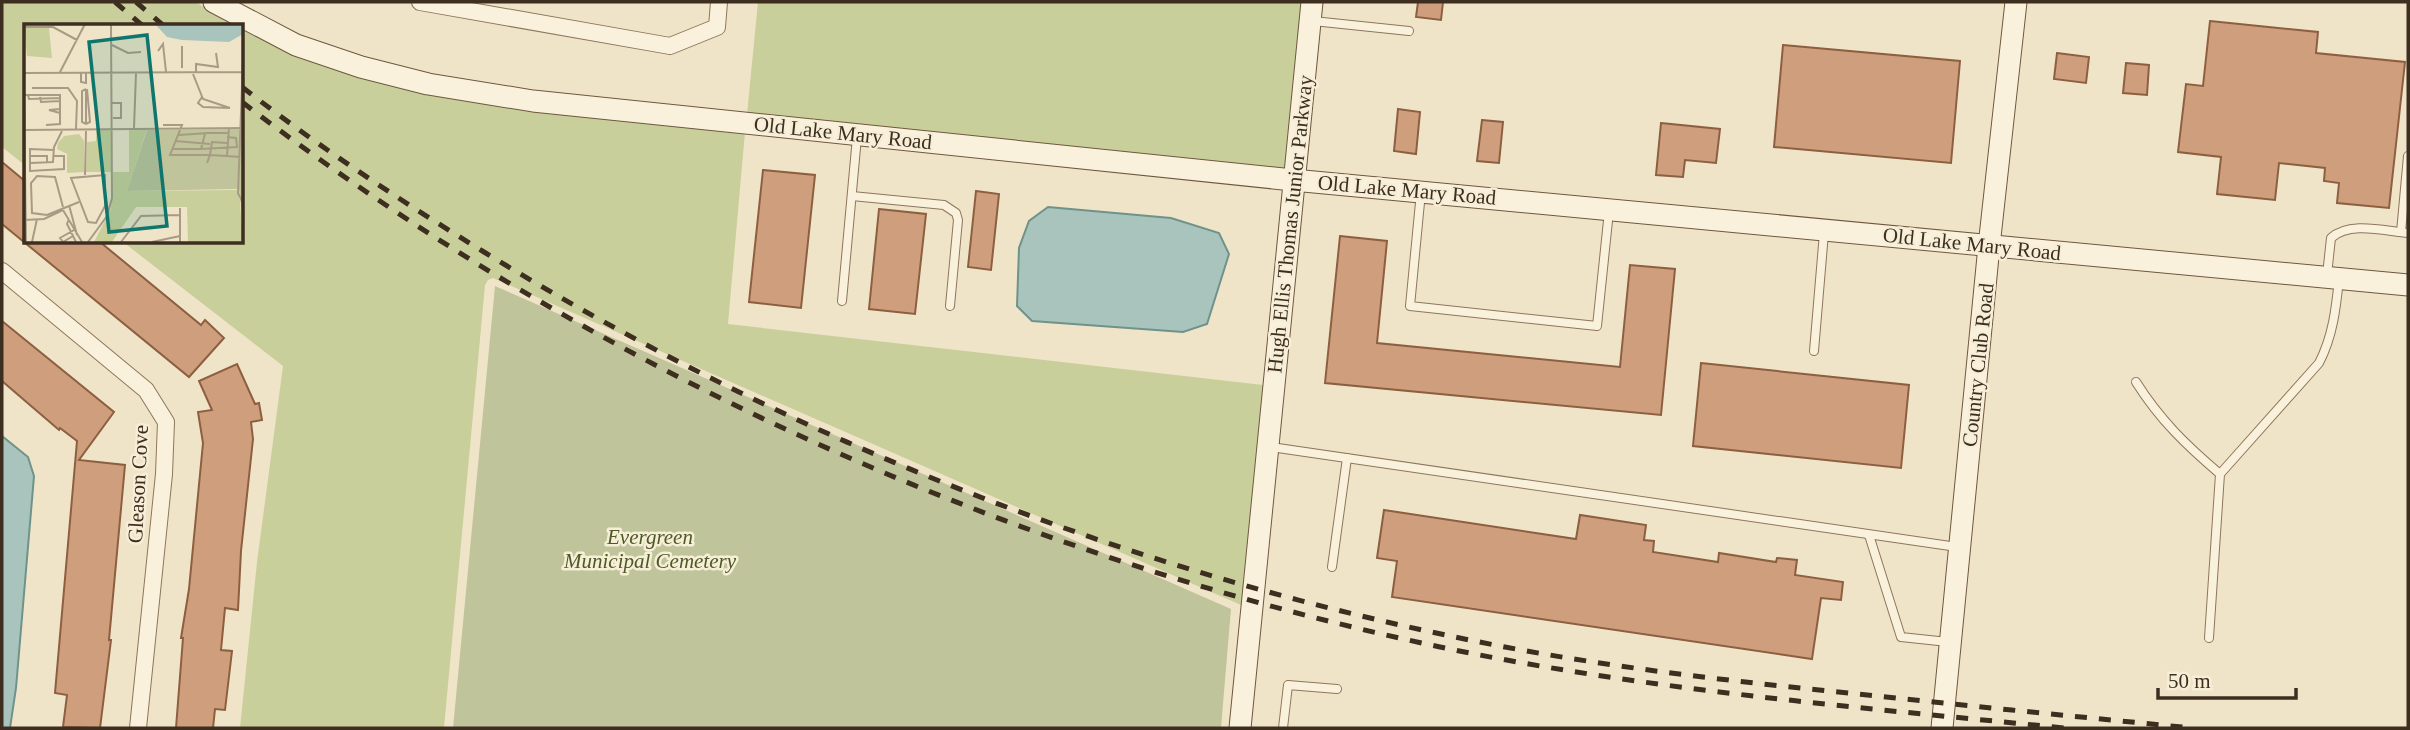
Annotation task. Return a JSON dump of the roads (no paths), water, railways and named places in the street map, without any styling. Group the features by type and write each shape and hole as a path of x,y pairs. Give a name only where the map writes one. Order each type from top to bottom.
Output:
{"street":[{"name":"Old Lake Mary Road","path":"214,2 296,45 361,66 428,84 533,101 1293,180 2408,285"},
{"path":"420,2 670,46 717,27 719,2"},
{"name":"Country Club Road","path":"1942,728 1989,246 2017,2"},
{"name":"Hugh Ellis Thomas Junior Parkway","path":"1240,728 1311,11"},
{"name":"Gleason Cove","path":"2,271 145,390 166,422 164,474 138,728"}],"lane":[{"path":"1311,11 1409,31"},
{"path":"842,301 858,134"},
{"path":"2208,638 2220,474 2319,363 2327,348 2333,327 2331,238 2339,231 2351,228 2405,232 2408,156"},
{"path":"1420,192 1410,306 1597,326 1609,208"},
{"path":"852,196 944,205 956,213 958,220 950,306"},
{"path":"1814,351 1824,230"},
{"path":"2136,382 2155,412 2186,445 2220,474"},
{"path":"1268,446 1960,547"},
{"path":"1332,567 1347,458"},
{"path":"1869,535 1901,637 1951,642"},
{"path":"1283,728 1288,685 1337,689"}],"water":[{"path":"1048,207 1171,218 1219,233 1229,254 1207,324 1183,332 1032,321 1017,306 1019,248 1029,221"},
{"path":"2,436 28,457 34,476 16,688 10,728 2,728"}],"railway":[{"path":"115,2 141,24"},
{"path":"136,2 162,24"},
{"path":"243,88 391,193 484,252 603,321 725,385 849,443 976,496 1106,542 1237,583 1370,618 1549,655 1770,685 2192,728"},
{"path":"243,103 376,199 516,287 661,368 810,440 963,505 1120,561 1279,608 1440,647 1517,662 1751,696 2064,728"}],"park label":[{"name":"Evergreen Municipal Cemetery","path":"650,549"}]}
